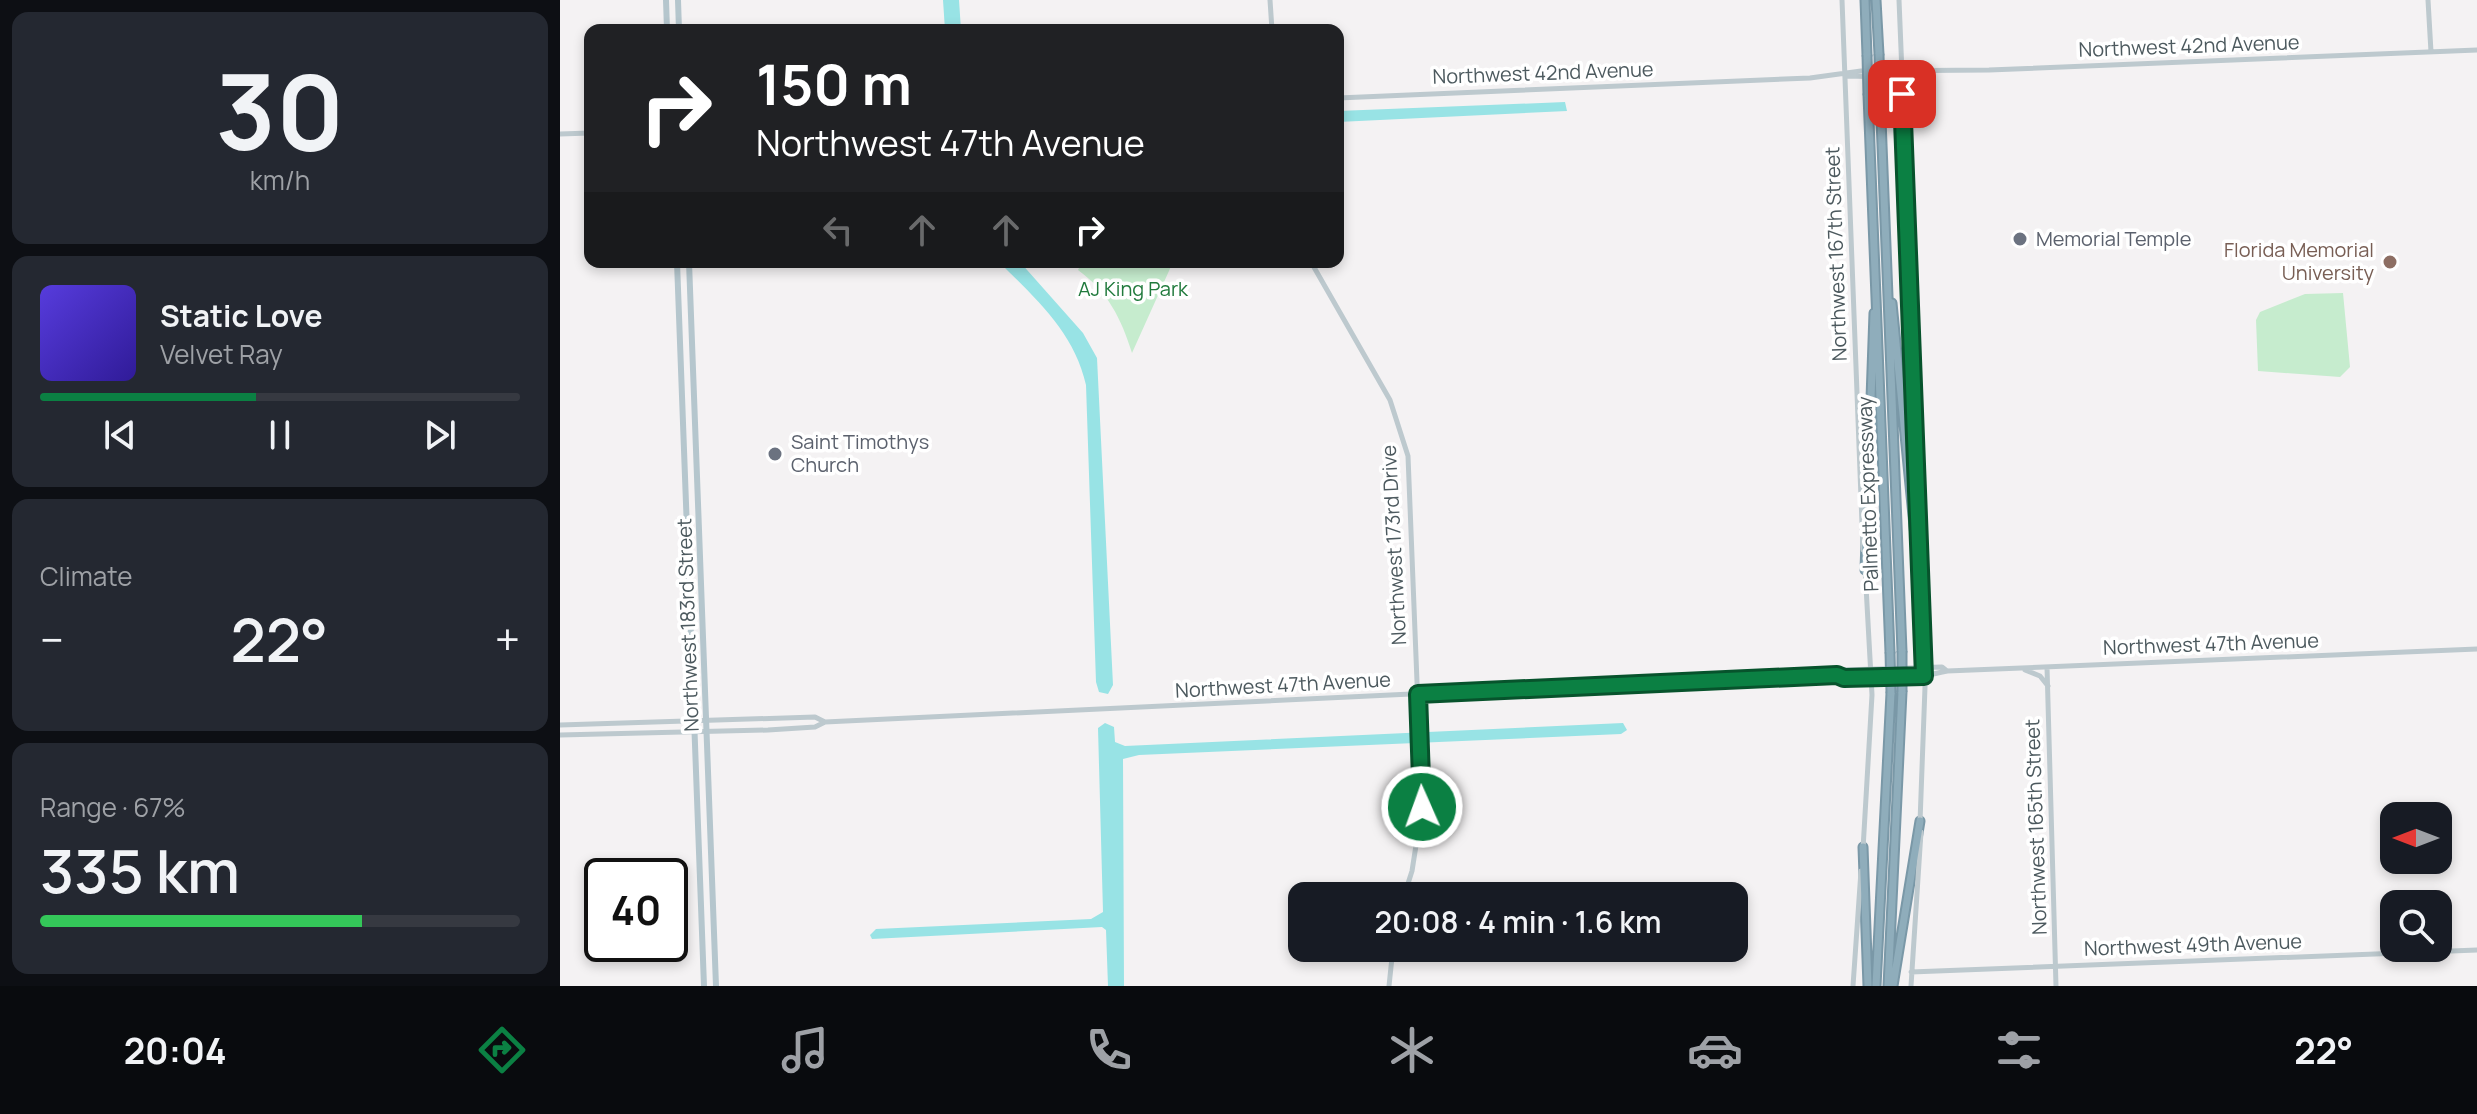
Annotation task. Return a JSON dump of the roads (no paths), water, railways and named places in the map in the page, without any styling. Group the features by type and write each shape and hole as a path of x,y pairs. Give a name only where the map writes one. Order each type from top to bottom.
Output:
{"highway":[{"name":"Palmetto Expressway","path":"1865,0 1891,693 1876,986"},
{"name":"Palmetto Expressway","path":"1876,0 1902,651 1890,986"},
{"path":"1888,280 1895,314 1922,607"},
{"path":"1865,570 1872,330 1876,291"},
{"path":"1890,986 1920,821"},
{"path":"1863,847 1868,986"}],"main road":[{"path":"666,0 667,24"},
{"path":"678,0 679,24"},
{"name":"Northwest 183rd Street","path":"677,268 691,570 704,986"},
{"name":"Northwest 183rd Street","path":"689,268 716,986"},
{"path":"679,293 690,308"},
{"path":"679,310 691,330"},
{"path":"683,384 695,401"},
{"path":"690,552 695,564 702,569"},
{"path":"691,570 703,587"},
{"path":"701,853 705,863 713,868"},
{"path":"701,877 714,900"}],"street":[{"path":"1270,0 1272,24"},
{"name":"Northwest 167th Street","path":"1842,0 1871,677 1853,986"},
{"path":"1899,0 1924,676 1911,986"},
{"path":"2428,0 2431,52"},
{"name":"Northwest 42nd Avenue","path":"1344,98 1845,76 1856,79 1886,78 1901,73 2477,50"},
{"path":"560,134 584,133"},
{"name":"Northwest 173rd Drive","path":"1314,268 1390,400 1405,439 1422,807 1408,882"},
{"name":"Northwest 47th Avenue","path":"560,735 697,733 815,727 825,722 1418,694 1837,675 1924,676 1947,671 2477,649"},
{"name":"Northwest 47th Avenue","path":"1837,675 1843,670 1870,668 1942,667 1947,671"},
{"name":"Northwest 165th Street","path":"2047,667 2056,986"},
{"path":"2020,668 2040,676 2048,686"},
{"name":"Northwest 47th Avenue","path":"560,725 815,717 825,722"},
{"name":"Northwest 49th Avenue","path":"1911,972 2477,950"},
{"path":"1389,986 1392,962"}],"water":[{"path":"943,0 959,0 961,24 945,24"},
{"path":"1565,102 1567,111 1344,122 1344,111"},
{"path":"1005,268 1025,268 1083,333 1097,358 1113,685 1108,694 1099,692 1096,682 1086,385 1073,349 1040,303"},
{"path":"1105,723 1114,727 1115,742 1125,746 1623,723 1627,730 1621,734 1139,755 1123,759 1124,986 1108,986 1106,930 1102,927 872,939 870,935 876,929 1091,919 1103,912 1098,728"}],"place":[{"name":"Memorial Temple","path":"2020,239"},
{"name":"Florida Memorial University","path":"2390,262"},
{"name":"Saint Timothys Church","path":"775,454"}],"park label":[{"name":"AJ King Park","path":"1133,289"}]}
